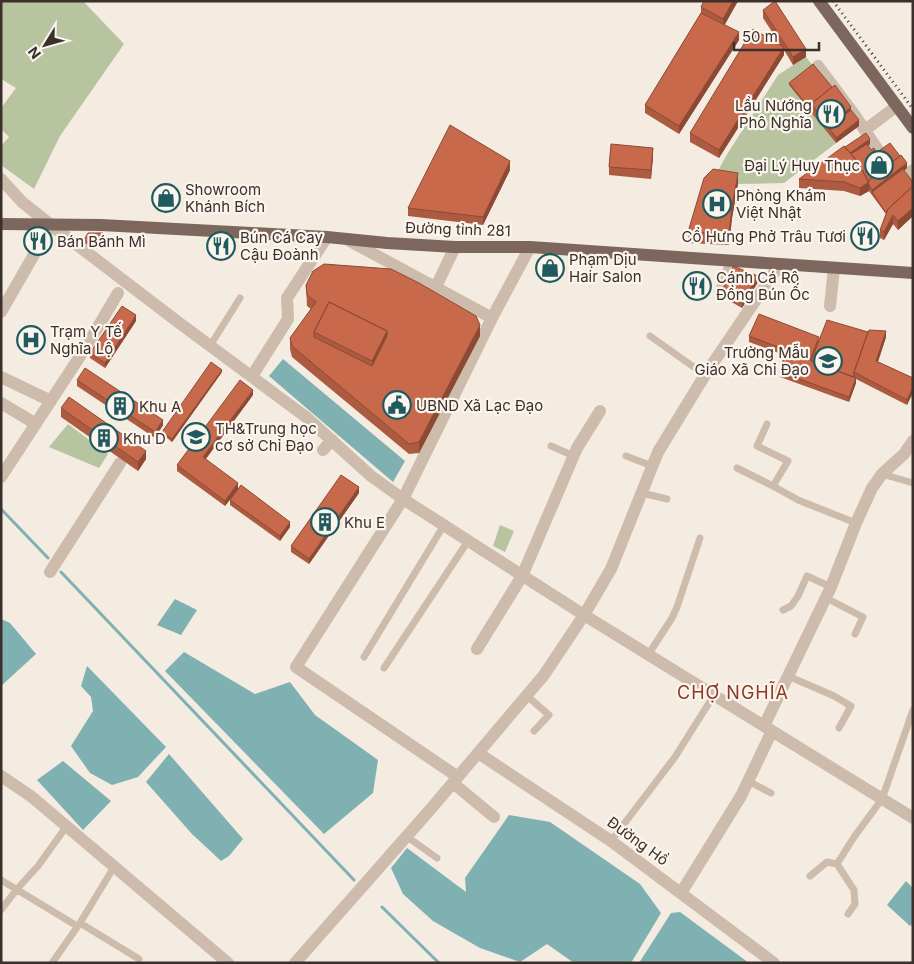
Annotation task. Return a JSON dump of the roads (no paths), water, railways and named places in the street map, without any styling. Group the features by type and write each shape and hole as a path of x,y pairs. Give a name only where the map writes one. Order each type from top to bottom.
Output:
{"main road":[{"path":"819,1 913,128"},
{"name":"Đường tỉnh 281","path":"3,227 101,225 327,237 455,247 530,247 913,273"}],"street":[{"path":"818,66 863,136 880,153"},
{"path":"863,136 897,106"},
{"path":"1,179 22,202 176,326 210,346 306,417 328,444 402,499 648,655 913,818"},
{"path":"1,312 51,225"},
{"path":"252,376 288,319 287,298 327,237"},
{"path":"348,240 492,318"},
{"path":"430,300 455,247"},
{"path":"494,817 456,780 296,667 402,499 492,318 530,247"},
{"path":"295,963 456,780 544,675 584,615 611,569 658,452 705,374 780,264"},
{"path":"830,306 834,268"},
{"path":"1,477 86,347 118,293"},
{"path":"288,319 303,320"},
{"path":"1,377 51,401"},
{"path":"1,403 36,424"},
{"path":"477,649 522,576 577,448 600,410"},
{"path":"681,893 741,796 788,676 828,593 872,488 882,474 904,454 913,441"},
{"path":"50,572 120,463"},
{"name":"Đường Hồ","path":"478,753 611,841 774,963"},
{"path":"1,765 32,798"},
{"path":"1,776 66,826 228,963"}],"lane":[{"path":"718,292 730,260"},
{"path":"210,346 240,298"},
{"path":"650,336 705,374"},
{"path":"768,424 757,446 788,461 773,486"},
{"path":"550,446 574,456"},
{"path":"626,456 652,466"},
{"path":"737,468 798,500 856,523"},
{"path":"882,474 913,483"},
{"path":"642,492 667,499"},
{"path":"364,657 444,525"},
{"path":"648,655 677,607 700,538"},
{"path":"384,668 468,541"},
{"path":"783,610 791,606 807,576 828,593 863,616 856,634"},
{"path":"788,676 834,696 850,706 839,728"},
{"path":"611,841 675,757 714,695"},
{"path":"527,696 549,715 534,731"},
{"path":"837,864 882,799 913,710"},
{"path":"748,781 771,794"},
{"path":"1,910 38,866 66,826"},
{"path":"406,836 437,858"},
{"path":"810,876 827,862 837,864 854,890 855,904 848,914"},
{"path":"52,963 114,867"},
{"path":"1,880 139,959"}],"water":[{"path":"283,359 405,461 393,482 269,376"},
{"path":"175,599 197,610 181,635 157,625"},
{"path":"1,619 10,623 36,654 1,686"},
{"path":"184,652 255,694 290,682 315,715 378,760 373,793 324,834 165,671"},
{"path":"87,666 166,747 138,777 112,785 90,773 71,746 93,711 91,697 81,686"},
{"path":"169,754 243,839 229,856 221,861 192,834 146,782"},
{"path":"63,761 111,801 83,830 37,780"},
{"path":"509,815 550,822 640,884 661,913 631,963 574,963 547,944 520,962 480,948 433,921 403,894 391,868 407,848 466,892 465,878"},
{"path":"906,881 913,888 913,924 910,926 887,905"},
{"path":"680,912 749,963 639,963 671,913"}],"waterway":[{"path":"1,509 48,558"},
{"path":"61,572 354,880"},
{"path":"382,907 439,963"}],"railway":[{"path":"833,1 913,109"}],"place":[{"name":"Lẩu Nướng Phô Nghĩa","path":"831,114"},
{"name":"Đại Lý Huy Thục","path":"879,165"},
{"name":"Showroom Khánh Bích","path":"166,198"},
{"name":"Phòng Khám Việt Nhật","path":"717,204"},
{"name":"Cồ Hưng Phở Trâu Tươi","path":"865,236"},
{"name":"Bán Bánh Mì","path":"38,241"},
{"name":"Bún Cá Cay Cậu Đoành","path":"221,246"},
{"name":"Phạm Dịu Hair Salon","path":"550,268"},
{"name":"Cánh Cá Rô Đồng Bún Ốc","path":"697,286"},
{"name":"Trạm Y Tế Nghĩa Lộ","path":"31,340"},
{"name":"Trường Mẫu Giáo Xã Chỉ Đạo","path":"828,361"},
{"name":"UBND Xã Lạc Đạo","path":"397,405"},
{"name":"Khu A","path":"120,406"},
{"name":"TH&Trung học cơ sở Chỉ Đạo","path":"196,437"},
{"name":"Khu D","path":"104,438"},
{"name":"Khu E","path":"325,522"}],"district":[{"name":"CHỢ NGHĨA","path":"733,692"}]}
